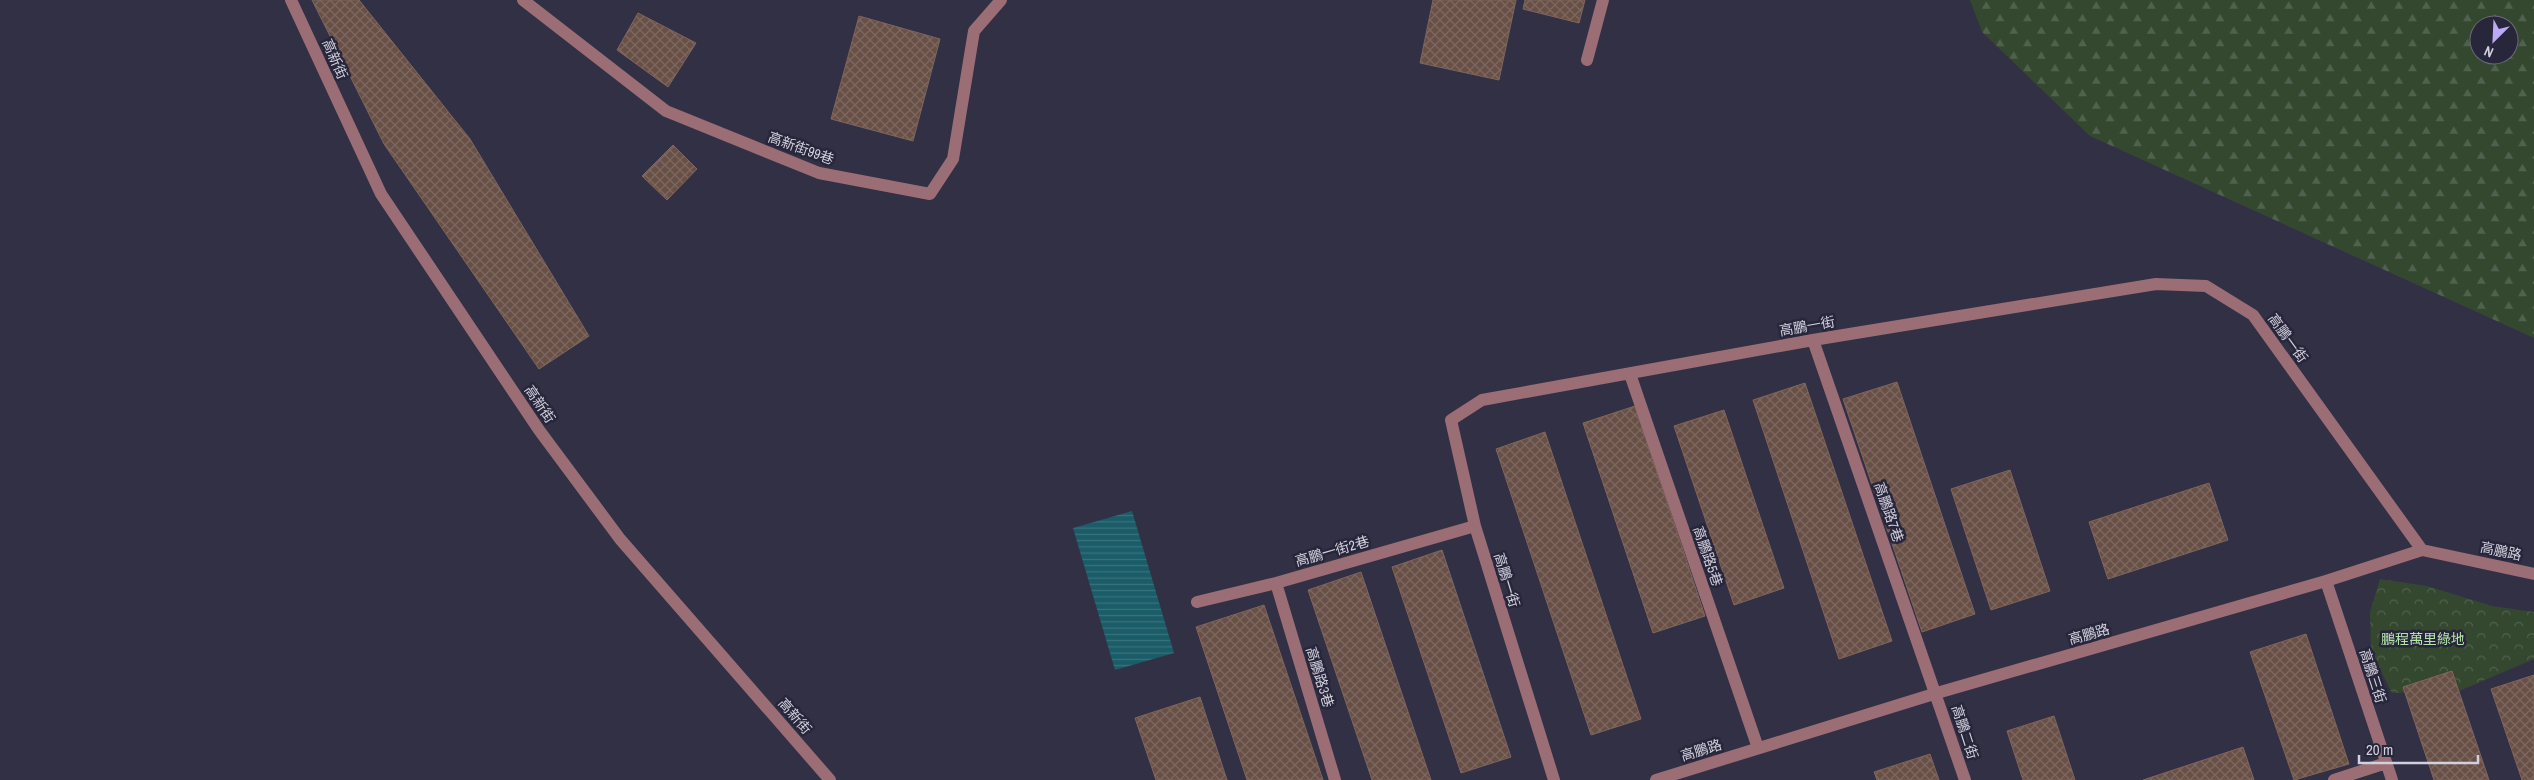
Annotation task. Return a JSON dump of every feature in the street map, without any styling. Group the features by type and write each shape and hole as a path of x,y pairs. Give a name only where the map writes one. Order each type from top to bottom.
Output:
{"street":[{"name":"高新街","path":"291,0 380,194 539,430 620,540 830,780"},
{"name":"高新街99巷","path":"523,0 666,112 819,173 930,194 954,159 974,31 1001,0"},
{"path":"1587,60 1603,0"},
{"name":"高鵬一街","path":"1554,780 1474,526 1451,420 1482,400 1813,340 2156,284 2206,286 2253,315 2422,550"},
{"name":"高鵬路7巷","path":"1813,340 1937,693"},
{"name":"高鵬路5巷","path":"1630,374 1758,748"},
{"name":"高鵬一街2巷","path":"1197,602 1276,583 1474,526"},
{"name":"高鵬路","path":"1656,780 1937,693 2326,581 2422,550 2534,574"},
{"name":"高鵬三街","path":"2326,581 2392,780"},
{"name":"高鵬路3巷","path":"1276,583 1335,780"},
{"name":"高鵬二街","path":"1937,693 1965,780"},
{"path":"2334,780 2386,763"}],"green space":[{"path":"1970,0 2534,0 2534,338 2090,136 1982,32"},
{"name":"鵬程萬里綠地","path":"2380,579 2427,586 2492,606 2534,612 2534,659 2459,691 2392,693 2371,652 2370,612"}],"shaded area":[{"path":"1132,511 1174,653 1115,670 1073,528"}],"building":[{"path":"312,0 359,0 470,139 589,336 539,369 384,144"},
{"path":"1433,0 1516,0 1499,80 1420,63"},
{"path":"1525,0 1585,0 1579,23 1523,9"},
{"path":"638,13 696,43 668,87 617,50"},
{"path":"859,16 940,39 913,141 831,119"},
{"path":"673,145 697,169 667,200 642,176"},
{"path":"1897,382 1975,614 1922,632 1843,399"},
{"path":"1805,383 1892,641 1839,659 1753,400"},
{"path":"1635,406 1705,616 1653,633 1583,423"},
{"path":"1724,410 1784,588 1734,605 1674,426"},
{"path":"1545,432 1641,719 1591,735 1496,449"},
{"path":"2010,470 2050,591 1991,610 1951,489"},
{"path":"2209,483 2228,540 2108,579 2089,522"},
{"path":"1442,550 1511,757 1461,773 1392,567"},
{"path":"1361,572 1431,780 1372,780 1308,590"},
{"path":"1264,605 1323,780 1247,780 1196,627"},
{"path":"2306,634 2349,764 2294,780 2250,652"},
{"path":"2452,671 2489,780 2434,780 2403,687"},
{"path":"2534,675 2534,780 2522,780 2491,689"},
{"path":"1200,697 1227,780 1156,780 1135,718"},
{"path":"2054,716 2075,780 2023,780 2007,731"},
{"path":"2243,747 2254,780 2143,780"},
{"path":"1930,754 1939,780 1877,780 1874,772"}]}
